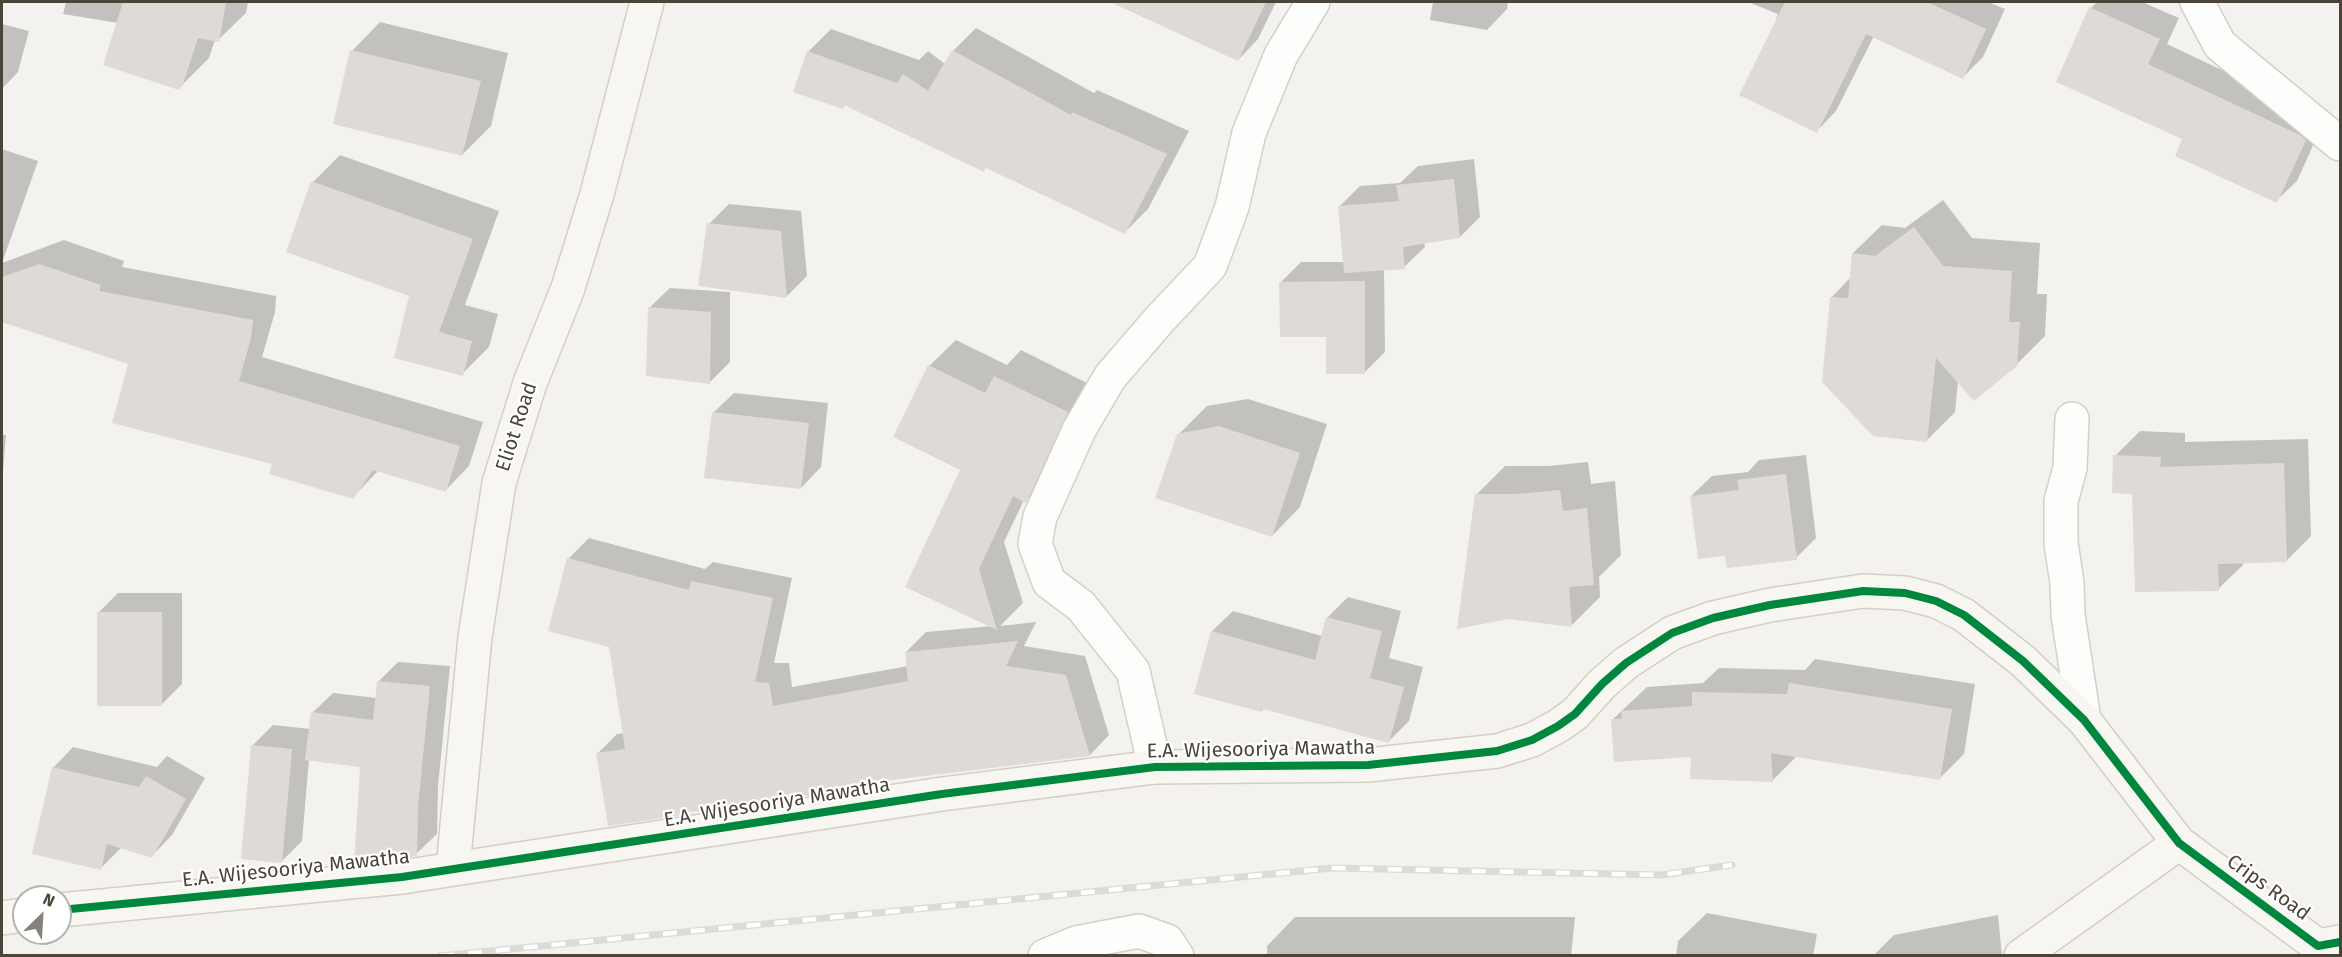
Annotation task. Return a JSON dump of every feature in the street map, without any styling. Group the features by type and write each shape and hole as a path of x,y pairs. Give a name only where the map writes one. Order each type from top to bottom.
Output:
{"street":[{"name":"Eliot Road","path":"453,867 475,637 499,483 530,383 568,288 597,194 647,2"},
{"path":"1155,768 1133,671 1081,606 1049,582 1035,544 1040,517 1079,430 1110,377 1210,266 1232,207 1249,133 1281,55 1313,2"},
{"path":"2198,2 2220,45 2340,144"},
{"path":"2072,419 2070,468 2061,501 2061,543 2067,583 2068,615 2084,720"},
{"name":"E.A. Wijesooriya Mawatha","path":"72,909 402,877 453,867 724,829 942,794 1155,768 1368,765 1497,751 1532,740 1558,726 1575,714 1602,684 1626,663 1672,633 1713,618 1770,605 1863,591 1905,592 1936,601 1964,615 2023,661 2084,720 2179,843"},
{"path":"2021,956 2179,843"},
{"name":"Crips Road","path":"2179,843 2327,948"},
{"path":"1045,956 1076,943 1139,931 1167,941 1177,956"}],"building":[{"path":"123,2 226,2 219,42 198,38 179,90 103,65"},
{"path":"1110,2 1266,2 1238,61"},
{"path":"1785,2 1927,2 1986,29 1963,79 1866,34 1817,133 1739,95"},
{"path":"2089,7 2160,39 2148,64 2300,135 2306,140 2277,203 2175,156 2182,139 2056,82"},
{"path":"350,50 481,81 462,156 333,124"},
{"path":"952,50 1071,115 1072,112 1167,154 1125,234 986,168 984,172 844,105 843,109 793,92 807,51 897,83 903,74 928,91"},
{"path":"1454,179 1460,238 1403,247 1405,269 1344,273 1338,206 1399,201 1396,185"},
{"path":"311,181 473,239 439,332 472,341 463,376 394,358 409,296 286,252"},
{"path":"707,223 781,231 787,298 698,286"},
{"path":"1914,227 1943,266 2012,271 2009,322 2020,322 2017,366 1974,401 1936,358 1927,442 1873,436 1822,382 1830,297 1848,298 1852,253 1875,256"},
{"path":"39,264 101,285 99,291 253,320 251,338 239,381 460,446 446,492 373,470 353,499 269,474 272,464 112,423 128,364 2,322 2,277"},
{"path":"1365,281 1365,374 1326,374 1326,337 1280,337 1279,282"},
{"path":"648,307 711,312 710,384 646,376"},
{"path":"928,365 985,393 994,376 1068,412 1026,503 1013,496 979,569 997,630 905,587 960,470 893,437"},
{"path":"712,412 809,423 801,489 704,478"},
{"path":"1219,426 1300,453 1272,537 1155,498 1177,434"},
{"path":"2113,455 2161,457 2160,467 2284,463 2287,562 2218,564 2219,591 2135,592 2132,494 2112,493"},
{"path":"1786,474 1797,560 1727,568 1725,556 1698,559 1690,496 1739,490 1737,480"},
{"path":"1560,490 1563,511 1587,508 1594,585 1569,587 1572,627 1508,619 1457,629 1475,494 1518,494"},
{"path":"567,558 689,590 691,581 773,598 755,682 769,683 773,706 908,681 905,652 1018,641 1006,666 1066,675 1090,756 884,781 884,784 709,811 683,812 684,815 608,826 596,753 625,749 609,647 548,631"},
{"path":"97,612 162,612 162,706 97,706"},
{"path":"1326,617 1382,631 1370,678 1404,687 1389,743 1263,709 1262,712 1194,694 1211,631 1315,660"},
{"path":"377,681 430,686 418,807 417,856 354,863 360,767 305,760 311,712 373,720"},
{"path":"1789,683 1952,709 1940,780 1771,753 1773,782 1690,779 1691,757 1614,762 1611,719 1622,719 1621,711 1692,706 1692,692 1787,694"},
{"path":"251,745 292,749 282,863 241,859"},
{"path":"52,767 139,787 146,776 186,799 152,858 107,844 101,870 32,854"}],"railway":[{"path":"440,956 1332,868 1661,875 1732,865"}],"cycle path":[{"path":"72,909 402,877 942,794 1155,767 1368,765 1497,751 1532,740 1558,726 1575,714 1602,684 1626,663 1672,633 1713,618 1770,605 1863,591 1905,593 1936,601 1964,615 2023,661 2084,720 2179,843 2318,946 2340,942"}]}
